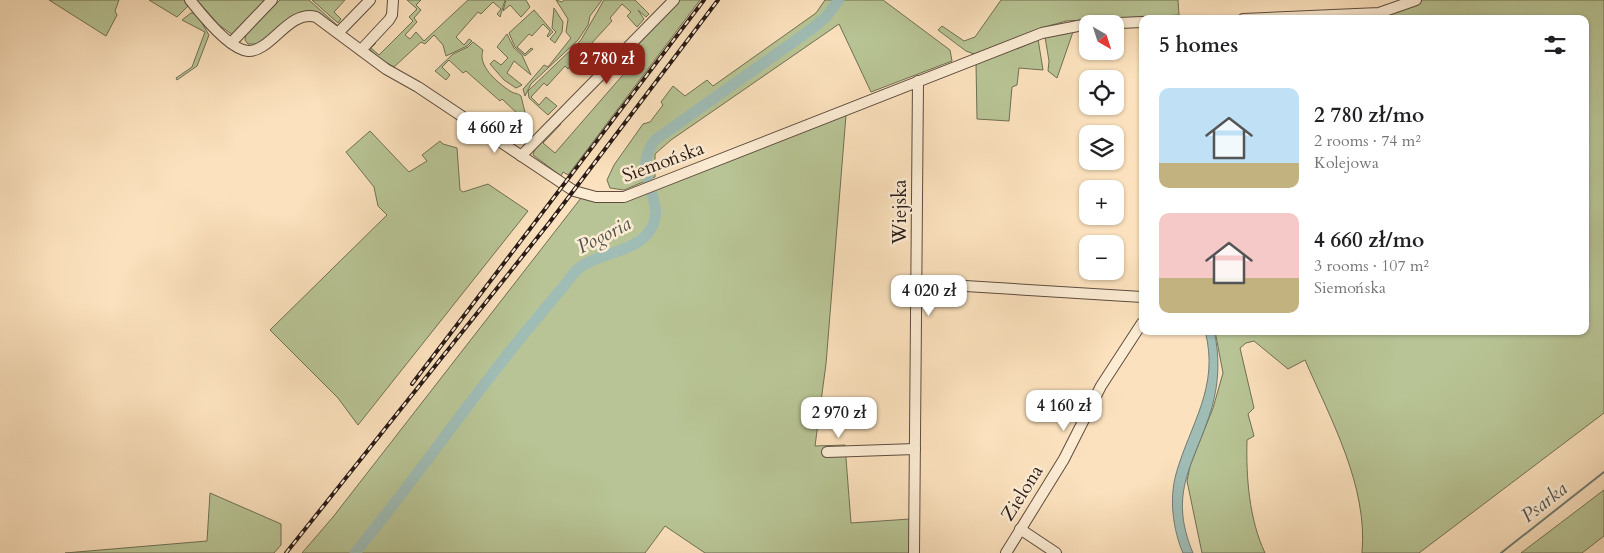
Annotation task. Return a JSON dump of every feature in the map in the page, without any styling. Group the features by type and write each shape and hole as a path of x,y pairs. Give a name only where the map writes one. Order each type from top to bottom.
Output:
{"street":[{"name":"Siemońska","path":"190,0 231,42 244,50 255,50 296,20 306,16 316,17 360,50 580,194 596,197 624,197 644,190 1042,33 1079,26"},
{"path":"231,42 272,0"},
{"path":"338,33 370,0"},
{"path":"360,50 389,20 392,15 393,0"},
{"path":"521,156 674,0"},
{"path":"1360,15 1379,13 1416,0"},
{"path":"1124,23 1139,22"},
{"name":"Wiejska","path":"914,553 918,81"},
{"path":"917,283 1139,297"},
{"name":"Zielona","path":"1006,553 1064,459 1102,386 1139,328"},
{"path":"827,452 915,448"},
{"path":"1020,529 1056,553"}],"green space":[{"path":"49,0 119,0 115,11 117,15 106,36"},
{"path":"149,0 185,0 188,6 177,17"},
{"path":"197,0 268,0 233,35 219,25"},
{"path":"280,0 309,0 337,25 296,15 257,44 248,44 245,40 246,34"},
{"path":"312,0 345,0 334,12 341,19 338,23"},
{"path":"407,0 421,0 416,5 421,10 414,18 417,22 405,35 410,39 416,32 424,41 468,0 505,0 500,17 497,14 501,9 493,2 481,14 478,12 456,37 464,45 469,39 472,41 467,46 446,56 443,45 434,35 425,44 421,42 394,67 377,57 369,48 375,42 371,48 379,55 413,21 409,17 417,9"},
{"path":"506,0 526,0 530,7 521,17 510,5 503,11"},
{"path":"556,0 562,2 564,0 602,0 590,16 588,25 578,40 531,84 525,96 523,89 544,65 548,67 571,38 566,32 568,19"},
{"path":"604,0 635,0 649,14 646,17 638,10 644,19 637,27 627,16 631,12 622,4 610,18 612,21 568,69 565,66 547,86 544,83 531,97 539,105 546,97 557,106 548,115 529,98 528,91 581,40"},
{"path":"680,0 700,0 568,175 563,172 561,176 533,155 535,149 558,121 561,124 543,143 555,153 635,61 629,55 626,58 623,56"},
{"path":"825,0 883,0 950,50 952,61 871,92 839,24 671,140 655,154 655,177 624,190 610,188 607,180 614,165 643,124 650,122 663,105 661,102 673,86 685,96 707,80 713,86 816,13"},
{"path":"1001,0 1178,0 1179,15 1139,15 1139,17 1124,18 1124,15 1079,15 1079,20 1066,21 1045,27 974,54 966,51 938,30 942,26 964,41 975,37"},
{"path":"1421,0 1604,0 1604,413 1419,553 1362,553 1359,503 1346,454 1305,360 1288,369 1254,341 1246,343 1240,348 1254,408 1248,414 1254,436 1247,440 1248,483 1255,526 1265,553 1202,553 1187,481 1190,466 1213,408 1223,373 1216,335 1589,335 1589,15 1387,15"},
{"path":"554,8 563,22 562,32 555,43 550,39 556,32 552,28"},
{"path":"534,10 553,32 548,37 550,31 543,24 532,36 529,34 517,47 525,54 531,48 533,49 525,56 515,47 509,33"},
{"path":"191,13 196,13 209,35 197,66 177,80 176,78 192,67 205,32 182,20"},
{"path":"1074,29 1057,78 1048,71 1049,61 1045,37"},
{"path":"507,34 514,48 522,55 531,75 514,61 507,73 522,85 516,88 504,80 490,64 494,60 501,65 508,58 497,47"},
{"path":"1038,39 1043,70 1019,68 1017,85 1012,87 1009,121 977,119 976,63"},
{"path":"473,42 483,50 483,62 490,74 505,88 521,96 530,133 524,139 506,125 509,121 514,125 521,117 502,99 500,101 466,71 463,73 449,60 442,67 450,75 446,80 435,71 453,54 468,47"},
{"path":"846,115 826,364 815,446 845,445 851,523 910,519 909,553 705,553 665,526 645,553 302,553 333,517 581,198 624,198"},
{"path":"370,131 409,172 427,161 422,155 440,141 443,144 457,148 460,190 463,192 488,184 528,211 358,425 338,398 270,330 387,215 378,206 374,187 346,152"},
{"path":"1604,490 1604,536 1582,553 1521,553"},
{"path":"210,493 281,524 281,545 274,553 65,553 207,541"}],"water":[{"path":"1206,335 1215,335 1218,359 1216,388 1212,407 1186,478 1183,495 1186,531 1193,553 1183,553 1173,514 1174,484 1206,388 1209,370 1209,351"}],"waterway":[{"name":"Pogoria","path":"355,553 506,357 575,272 588,263 636,243 651,229 655,218 655,208 646,164 648,152 655,140 813,28 826,17 839,0"},
{"name":"Psarka","path":"1501,553 1604,472"}],"railway":[{"path":"412,384 704,0"},
{"path":"286,553 549,223 718,0"}]}
